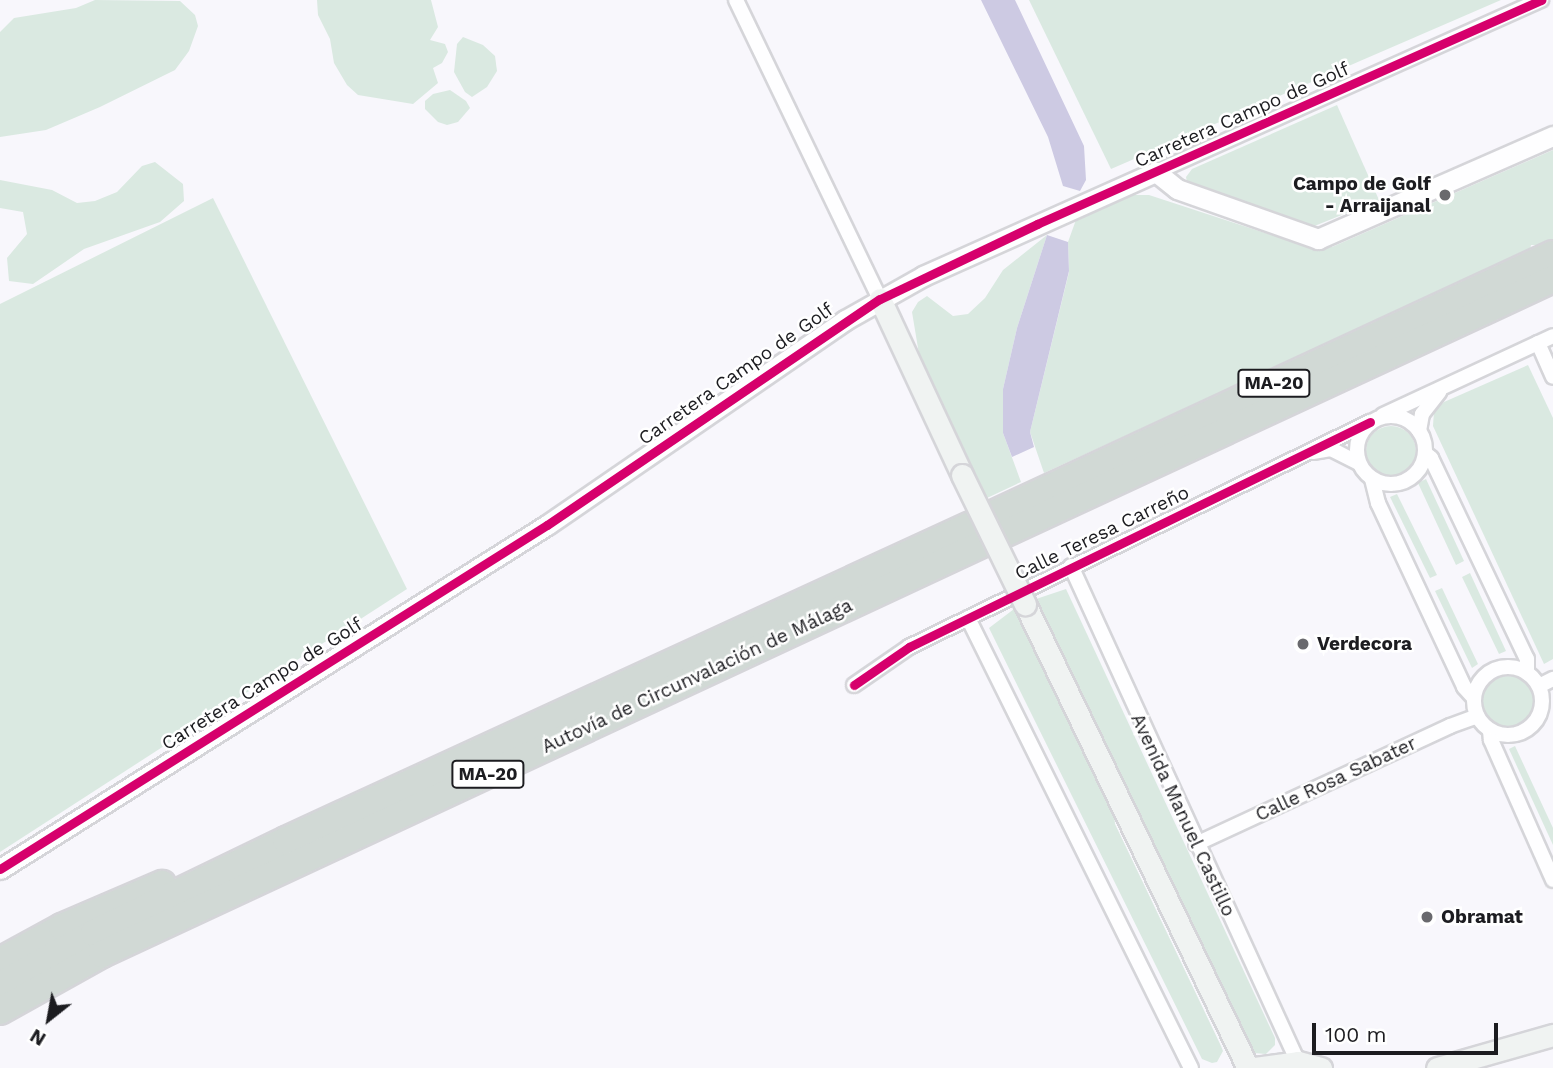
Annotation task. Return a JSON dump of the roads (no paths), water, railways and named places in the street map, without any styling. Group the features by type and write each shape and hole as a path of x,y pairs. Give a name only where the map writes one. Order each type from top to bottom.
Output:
{"highway":[{"name":"MA-20","path":"1553,254 1001,523 1553,279"},
{"name":"Autovía de Circunvalación de Málaga","path":"0,985 94,933 286,840 976,535 102,954 0,1011"},
{"path":"0,961 115,902 253,848 286,840"},
{"path":"0,1032 58,995 230,904 249,885"}],"main road":[{"path":"880,299 1248,1068"},
{"path":"1437,1068 1553,1035"},
{"path":"1255,1068 1298,1062 1321,1068"}],"street":[{"path":"736,0 880,299"},
{"name":"Carretera Campo de Golf","path":"0,869 547,525 845,320 880,299 1037,223 1541,0"},
{"path":"1156,172 1177,189 1318,239 1553,136"},
{"name":"Calle Teresa Carreño","path":"854,685 909,647 1071,566 1308,452 1323,442 1553,337"},
{"path":"1538,344 1553,376"},
{"name":"Calle Teresa Carreño","path":"1419,431 1422,414 1429,401 1445,386"},
{"path":"1372,479 1395,484 1406,481 1422,464 1425,453 1419,431 1403,418 1376,419 1357,440 1358,463 1372,479 1378,503 1464,687 1474,698"},
{"name":"Calle Teresa Carreño","path":"1308,452 1331,449 1358,463"},
{"path":"1425,453 1431,458 1527,659 1527,673"},
{"name":"Avenida Manuel Castillo","path":"1071,566 1298,1062"},
{"path":"968,618 1191,1068"},
{"path":"1553,716 1542,701 1539,686 1527,673 1504,667 1493,670 1477,687 1474,698 1477,716 1490,731 1491,740 1553,880"},
{"path":"1539,686 1553,679"},
{"path":"1490,731 1510,736 1520,733 1536,721 1542,701"},
{"name":"Calle Rosa Sabater","path":"1196,844 1477,716"}],"place":[{"name":"Campo de Golf - Arraijanal","path":"1445,195"},
{"name":"Verdecora","path":"1303,644"},
{"name":"Obramat","path":"1427,917"}]}
